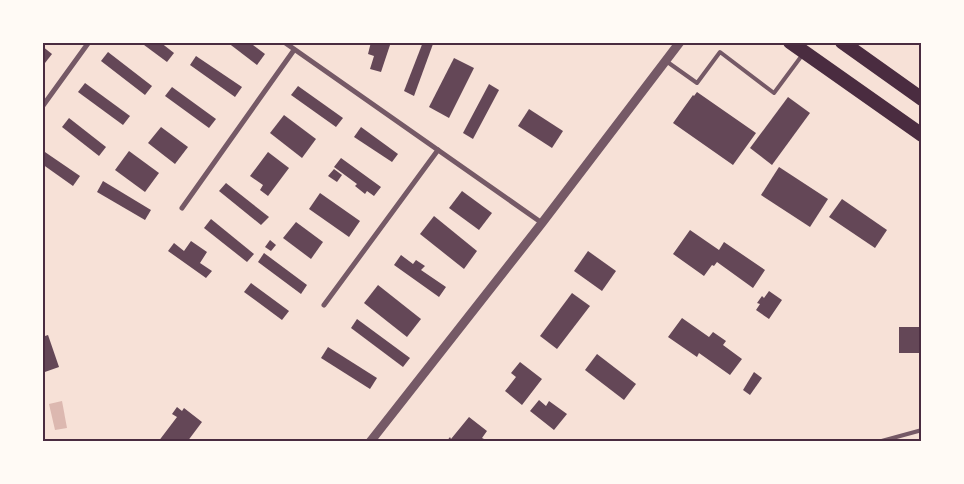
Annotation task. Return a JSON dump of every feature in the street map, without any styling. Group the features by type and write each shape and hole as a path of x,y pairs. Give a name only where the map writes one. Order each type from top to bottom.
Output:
{"highway":[{"path":"790,42 922,135"},
{"path":"842,42 922,99"}],"street":[{"path":"42,107 89,42"},
{"path":"284,42 542,223"},
{"path":"370,442 542,223 680,42"},
{"path":"182,208 294,50"},
{"path":"324,305 438,150"}],"lane":[{"path":"666,61 697,83 720,52 774,93 804,52"},
{"path":"878,442 922,430"}],"shaded area":[{"path":"62,401 67,428 55,430 49,404"}],"building":[{"path":"140,42 160,42 174,53 167,62"},
{"path":"227,42 249,42 265,54 257,65"},
{"path":"371,42 391,42 381,72 370,69 374,56 368,54"},
{"path":"423,42 433,44 414,96 404,91"},
{"path":"42,46 52,54 45,63 42,61"},
{"path":"108,52 152,86 145,95 101,61"},
{"path":"196,56 242,87 235,97 190,65"},
{"path":"454,58 474,68 449,118 429,107"},
{"path":"85,83 130,116 123,125 78,92"},
{"path":"489,84 499,90 473,139 463,133"},
{"path":"298,86 343,118 336,127 291,95"},
{"path":"172,87 216,119 209,128 165,96"},
{"path":"697,92 756,133 733,165 673,123"},
{"path":"788,97 810,113 772,165 750,148"},
{"path":"529,109 563,131 552,148 518,126"},
{"path":"284,115 316,139 302,158 270,133"},
{"path":"69,118 106,147 99,156 62,127"},
{"path":"161,127 188,147 175,164 148,143"},
{"path":"361,127 398,154 392,162 354,137"},
{"path":"42,150 80,176 73,186 42,164"},
{"path":"129,151 159,173 145,192 115,170"},
{"path":"268,152 289,168 268,196 260,190 263,185 250,176"},
{"path":"341,158 381,187 374,196 367,191 365,194 355,186 357,184 334,167"},
{"path":"779,167 828,199 810,227 761,195"},
{"path":"334,169 342,175 337,182 328,176"},
{"path":"103,181 151,210 145,220 97,192"},
{"path":"226,183 269,217 261,225 219,191"},
{"path":"462,191 492,213 479,230 449,208"},
{"path":"320,193 360,221 349,237 309,209"},
{"path":"842,199 887,230 875,248 829,217"},
{"path":"434,216 477,251 464,269 420,234"},
{"path":"211,219 254,254 247,262 204,228"},
{"path":"296,222 323,242 311,259 283,238"},
{"path":"690,230 719,250 724,242 765,270 753,288 717,262 714,266 712,265 704,276 673,254"},
{"path":"270,240 276,245 271,251 265,247"},
{"path":"191,241 207,252 200,263 212,271 206,278 168,251 174,243 184,251"},
{"path":"588,251 616,271 602,291 574,271"},
{"path":"264,253 307,285 301,294 258,262"},
{"path":"401,255 413,264 416,260 425,266 421,270 446,287 439,297 394,265"},
{"path":"251,283 289,311 282,320 244,292"},
{"path":"378,285 421,319 407,337 364,303"},
{"path":"769,291 782,300 769,319 756,310 760,304 757,303"},
{"path":"572,293 590,306 557,349 540,336"},
{"path":"682,318 709,337 713,332 726,341 723,345 742,359 730,375 699,353 697,357 668,337"},
{"path":"357,319 410,358 403,367 351,328"},
{"path":"899,327 922,327 922,353 899,353"},
{"path":"48,335 59,367 42,373 42,337"},
{"path":"328,347 377,378 370,389 321,358"},
{"path":"597,354 636,384 624,400 585,370"},
{"path":"520,362 542,379 522,405 505,391 516,377 511,373"},
{"path":"754,372 762,378 750,395 743,390"},
{"path":"539,400 546,406 549,401 567,414 554,430 530,411"},
{"path":"177,407 182,411 184,408 202,422 187,442 158,442 177,417 172,414"},
{"path":"469,417 487,431 482,438 484,439 482,442 446,442 450,437 451,439"}]}
